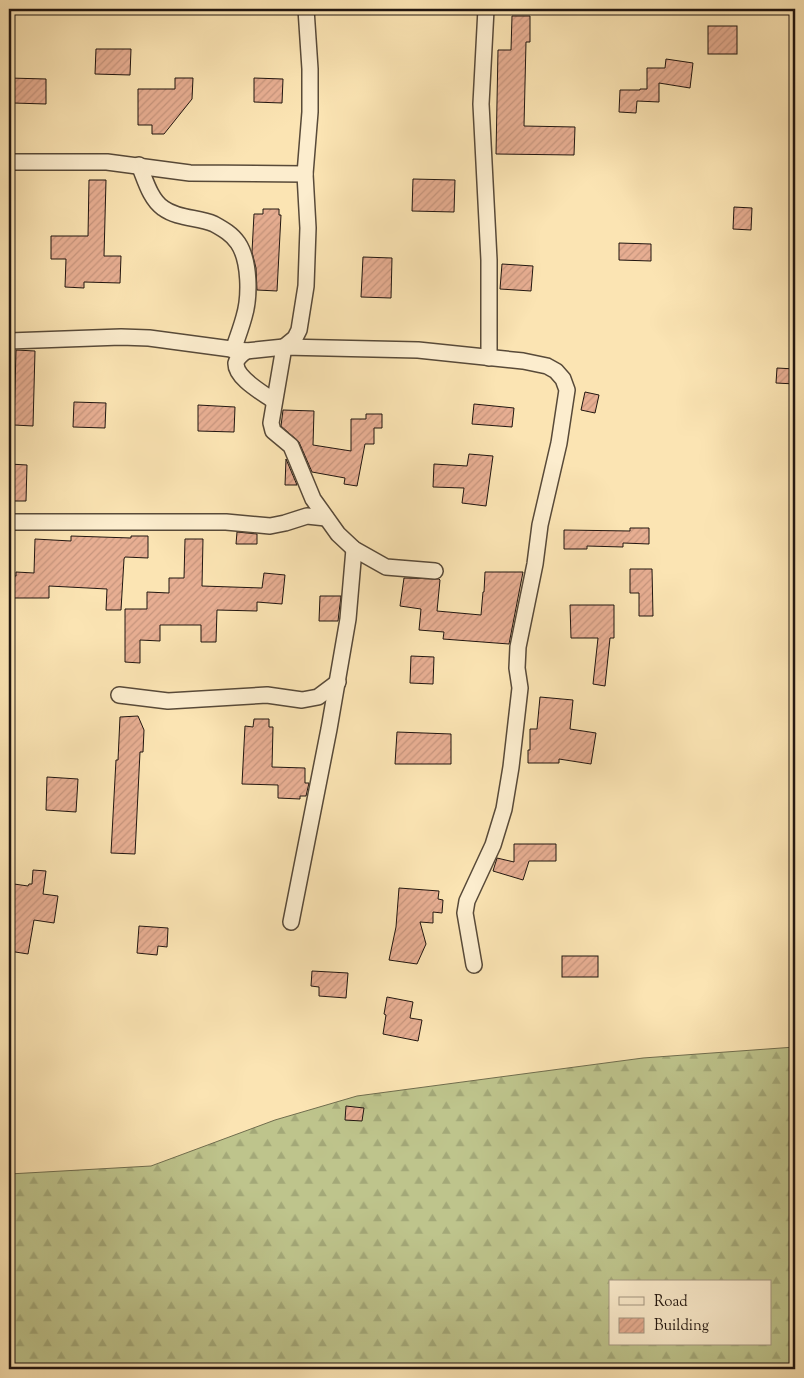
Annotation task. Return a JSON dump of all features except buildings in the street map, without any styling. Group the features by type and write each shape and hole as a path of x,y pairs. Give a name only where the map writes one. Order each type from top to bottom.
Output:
{"street":[{"path":"306,9 310,69 310,112 305,174 308,228 306,286 299,330 295,338 284,347 271,423 273,431 291,446 314,499 326,518 354,549 386,567 435,571"},
{"path":"486,9 480,104 488,260 489,358"},
{"path":"9,162 107,162 190,173 305,174"},
{"path":"139,165 152,196 163,208 212,224 228,232 238,243 246,261 248,286 240,350 236,363 237,370 240,377 274,401"},
{"path":"9,341 67,338 84,340 122,337 150,338 240,350 284,347 418,350 523,361 547,366 564,379 567,390 559,443 540,525 535,564 518,647 517,668 520,688 504,809 493,845 467,901 465,913 474,965"},
{"path":"306,516 314,499"},
{"path":"9,522 226,522 270,526 306,516 326,518"},
{"path":"291,922 338,682 348,619 354,549"},
{"path":"120,694 168,701 267,695 302,700 318,696 338,682"}],"green space":[{"path":"795,1047 795,1369 9,1369 9,1174 151,1166 275,1120 357,1096 643,1058"}]}
